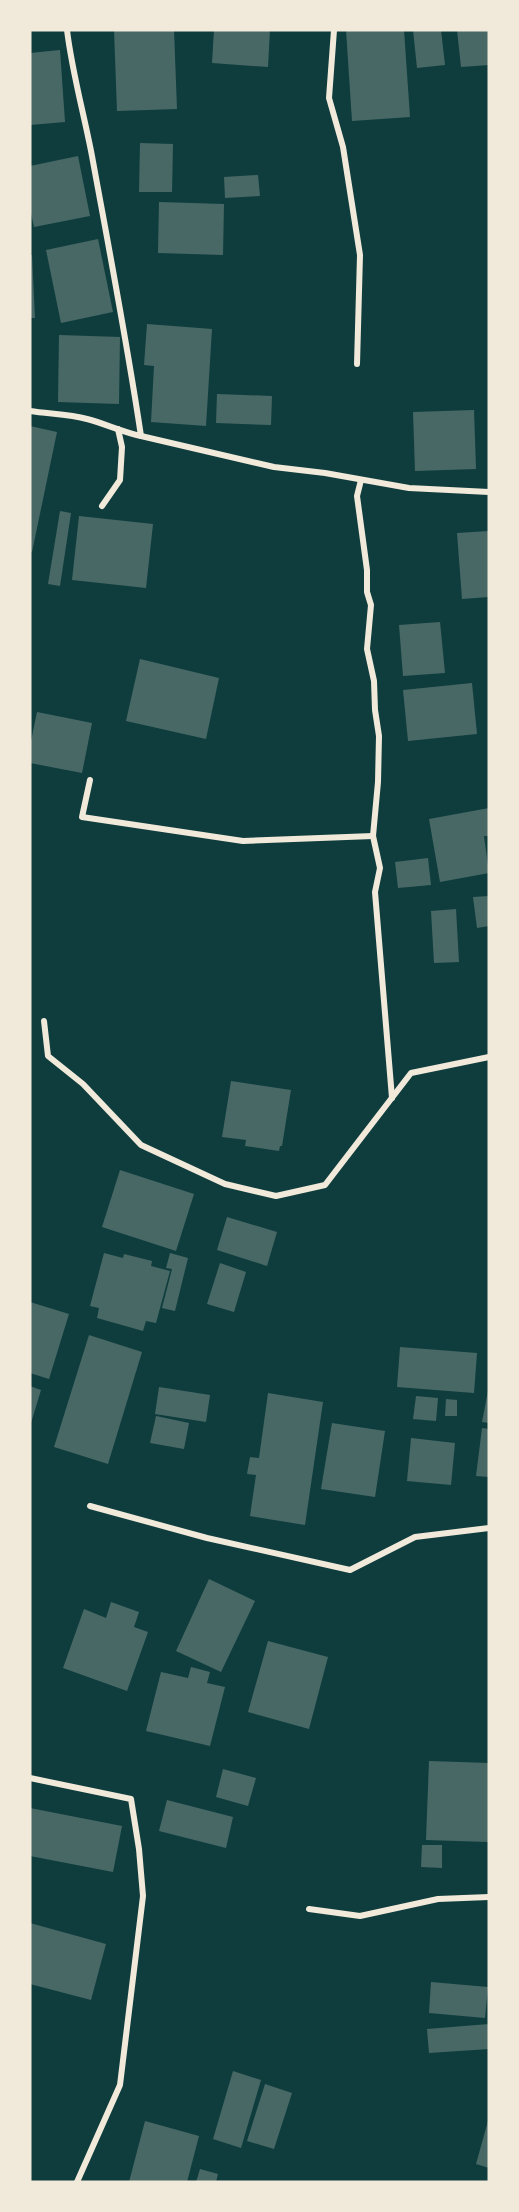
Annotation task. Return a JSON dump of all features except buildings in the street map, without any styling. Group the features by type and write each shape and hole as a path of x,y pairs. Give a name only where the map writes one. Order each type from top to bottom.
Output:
{"street":[{"path":"67,30 128,346 141,436"},
{"path":"334,30 329,98 343,147 360,255 357,364"},
{"path":"30,411 85,418 118,428 123,433 274,467 326,473 409,489 489,492"},
{"path":"102,506 120,480 122,447 118,428"},
{"path":"361,480 357,496 367,570 367,592 371,605 367,649 374,681 379,736 373,836 380,868 375,891 392,1098"},
{"path":"90,780 82,817 243,841 373,836"},
{"path":"44,1022 48,1056 83,1084 141,1145 225,1184 276,1196 325,1185 411,1073 489,1057"},
{"path":"90,1506 207,1538 350,1570 415,1537 489,1528"},
{"path":"30,1778 131,1799 139,1849 143,1896 120,2085 77,2182"},
{"path":"309,1909 360,1916 438,1899 489,1897"}]}
